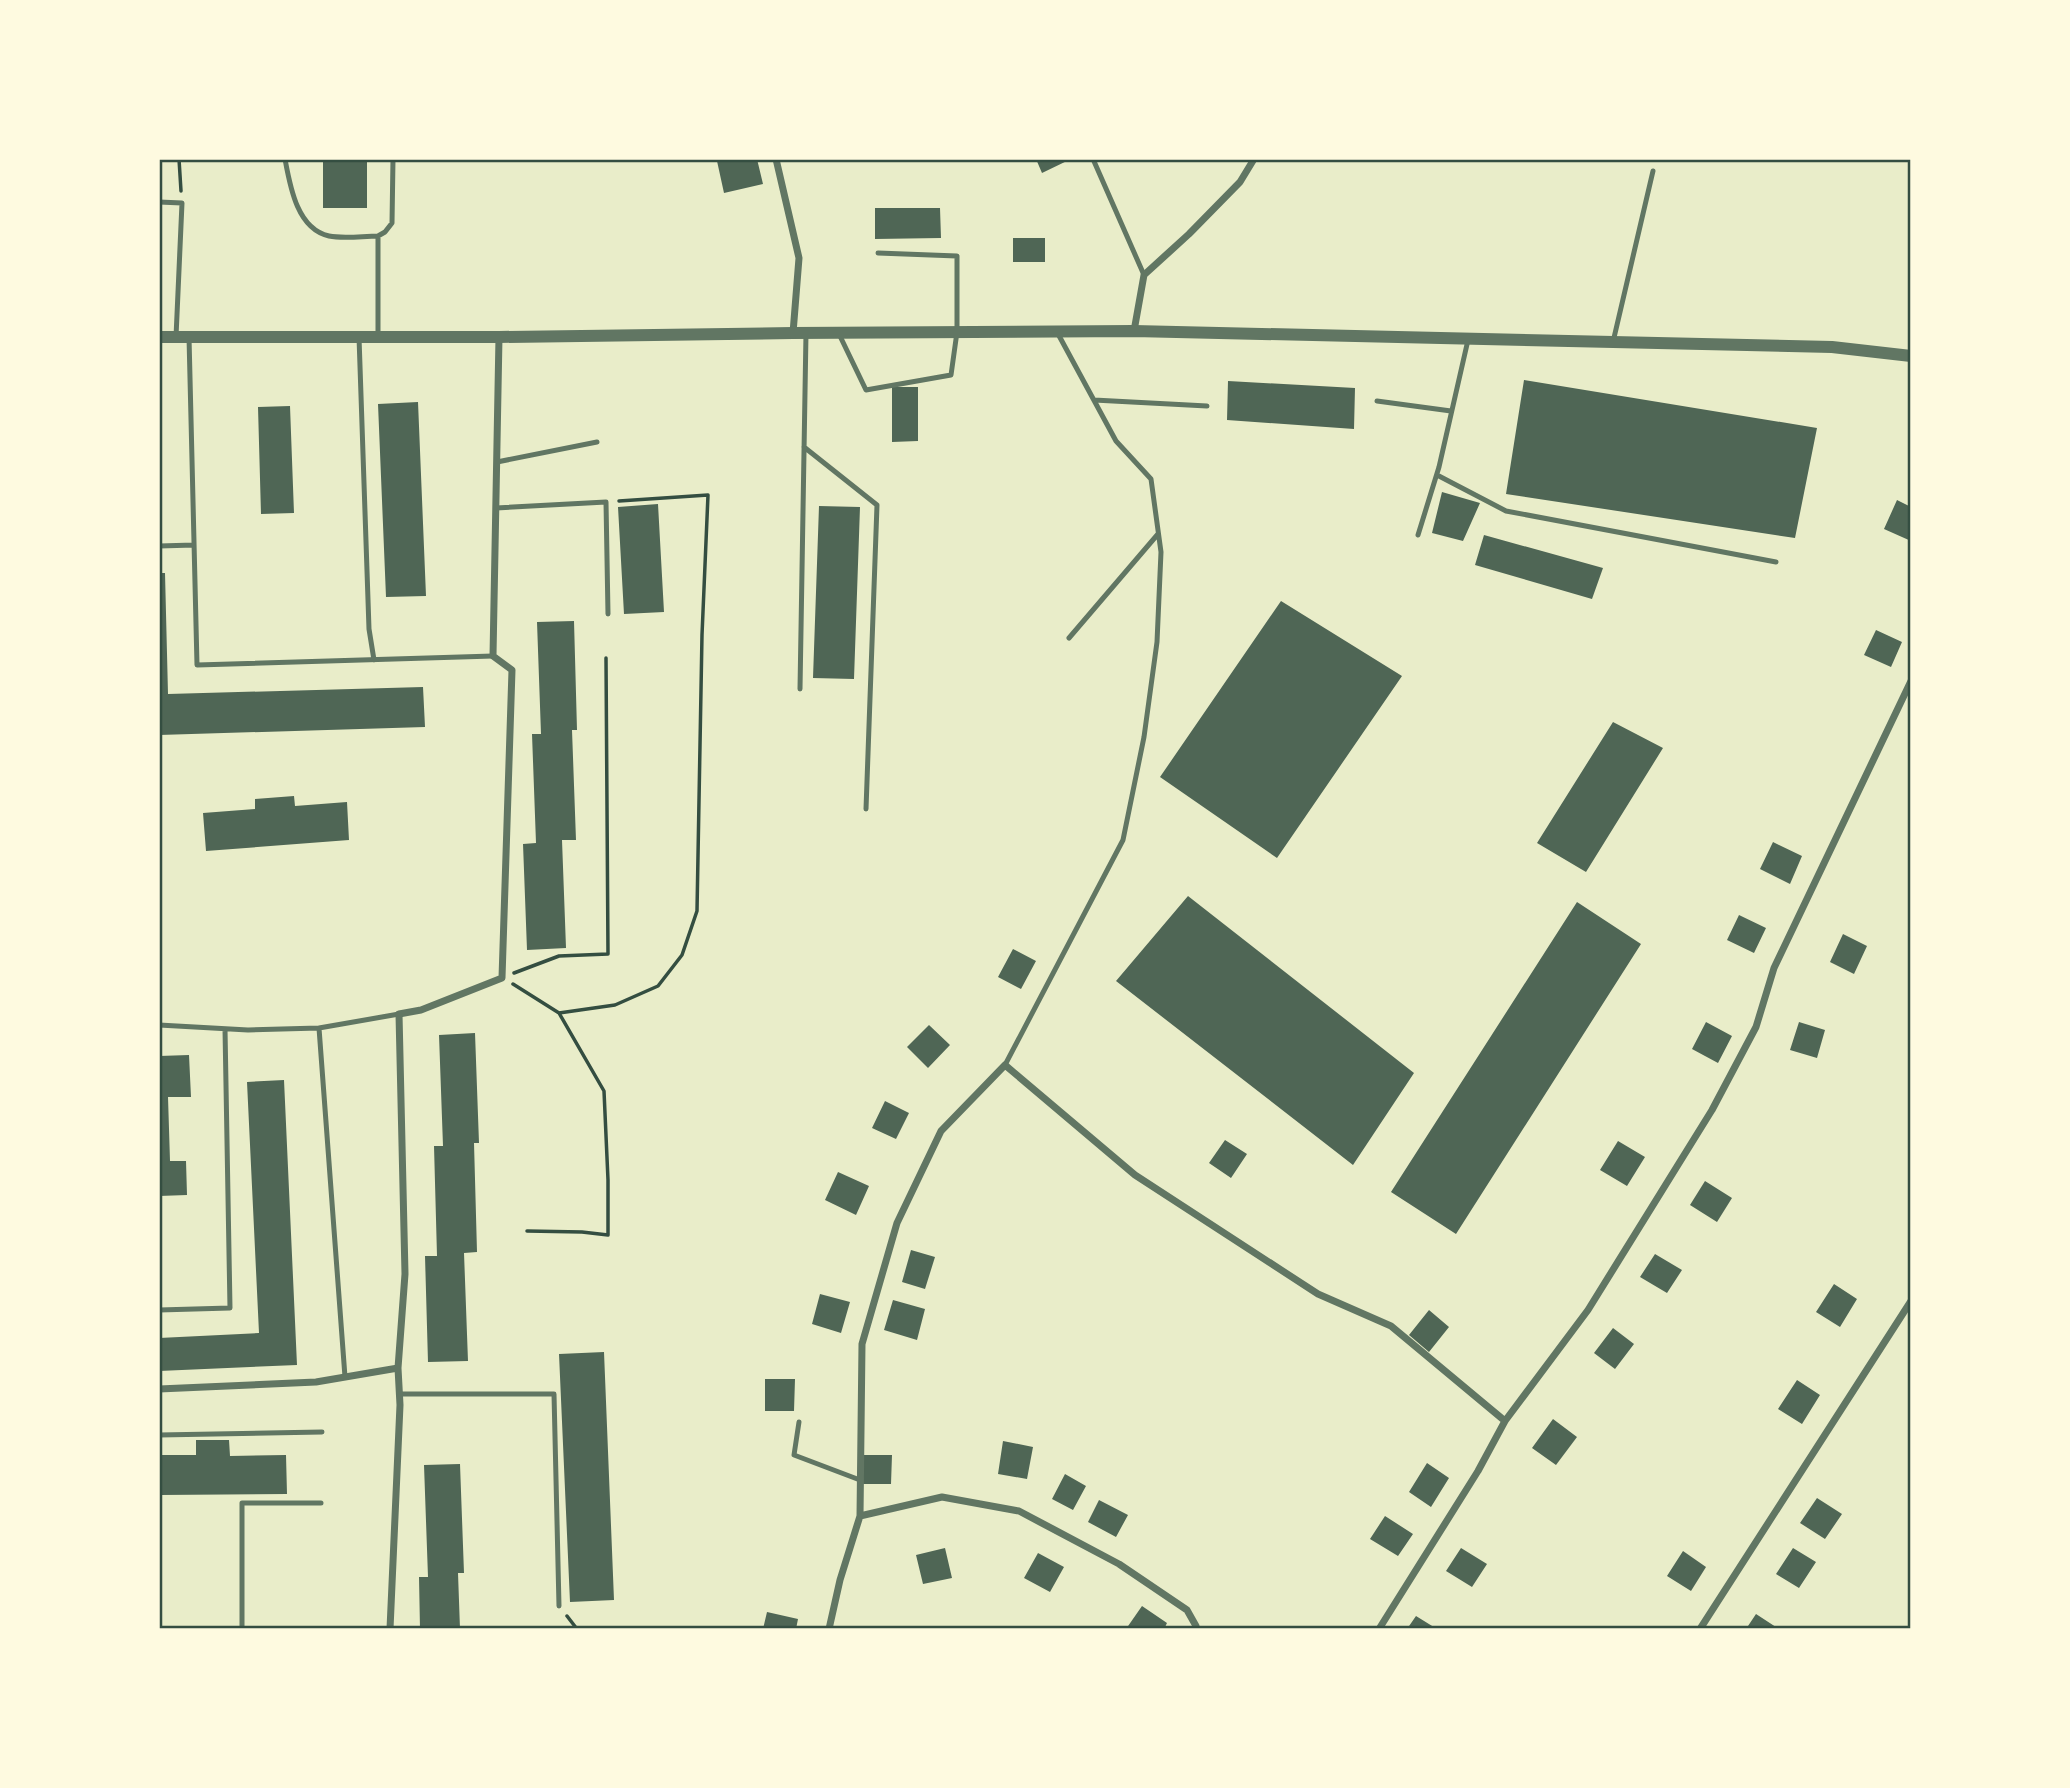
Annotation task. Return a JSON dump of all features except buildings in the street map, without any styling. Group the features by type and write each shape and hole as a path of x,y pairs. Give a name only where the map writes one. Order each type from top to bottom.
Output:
{"street":[{"path":"776,159 799,258 800,333"},
{"path":"1134,331 1144,275 1240,182 1254,159"},
{"path":"159,337 1134,331 1832,346 1911,356"},
{"path":"388,1628 398,1368 405,1274 399,1014 421,1010 502,978 512,670 494,656 499,337"},
{"path":"1379,1629 1478,1471 1505,1421 1588,1310 1713,1110 1756,1027 1774,968 1911,681"},
{"path":"829,1629 840,1580 860,1516 862,1344 897,1223 941,1131 1004,1065 1135,1175 1318,1294 1391,1326 1505,1421"},
{"path":"1700,1629 1911,1301"},
{"path":"159,1389 316,1382 398,1368"},
{"path":"860,1516 942,1497 1019,1511 1119,1564 1187,1610 1197,1628"}],"lane":[{"path":"285,159 300,212 308,225 330,236 379,236 385,232 392,223 393,159"},
{"path":"1093,159 1144,275"},
{"path":"1613,341 1653,171"},
{"path":"159,202 182,203 183,337 194,545 197,666 494,656"},
{"path":"379,236 379,337"},
{"path":"838,333 866,390 951,375 957,332 957,256 878,253"},
{"path":"1004,1065 1123,840 1144,737 1157,642 1161,552 1151,479 1116,441 1057,332"},
{"path":"800,333 804,447 800,689"},
{"path":"359,337 369,629 374,660"},
{"path":"1418,535 1437,475 1469,337"},
{"path":"1094,400 1207,406"},
{"path":"1377,401 1451,411"},
{"path":"497,462 597,442"},
{"path":"804,447 877,505 866,809"},
{"path":"1437,475 1506,511 1776,562"},
{"path":"496,508 606,502 608,614"},
{"path":"1069,638 1158,534"},
{"path":"159,546 194,545"},
{"path":"159,1025 248,1030 319,1028 399,1014"},
{"path":"319,1028 345,1377"},
{"path":"159,1310 230,1308 225,1029"},
{"path":"399,1394 554,1394 559,1606"},
{"path":"799,1422 794,1455 860,1480"},
{"path":"159,1435 322,1432"},
{"path":"242,1629 242,1503 321,1503"}],"path":[{"path":"179,159 182,203"},
{"path":"559,1013 615,1006 658,986 682,955 697,911 702,635 708,495 606,502"},
{"path":"502,978 559,956 608,954 606,658"},
{"path":"502,978 559,1013 604,1091 608,1235 527,1231"},
{"path":"559,1606 577,1629"}]}
